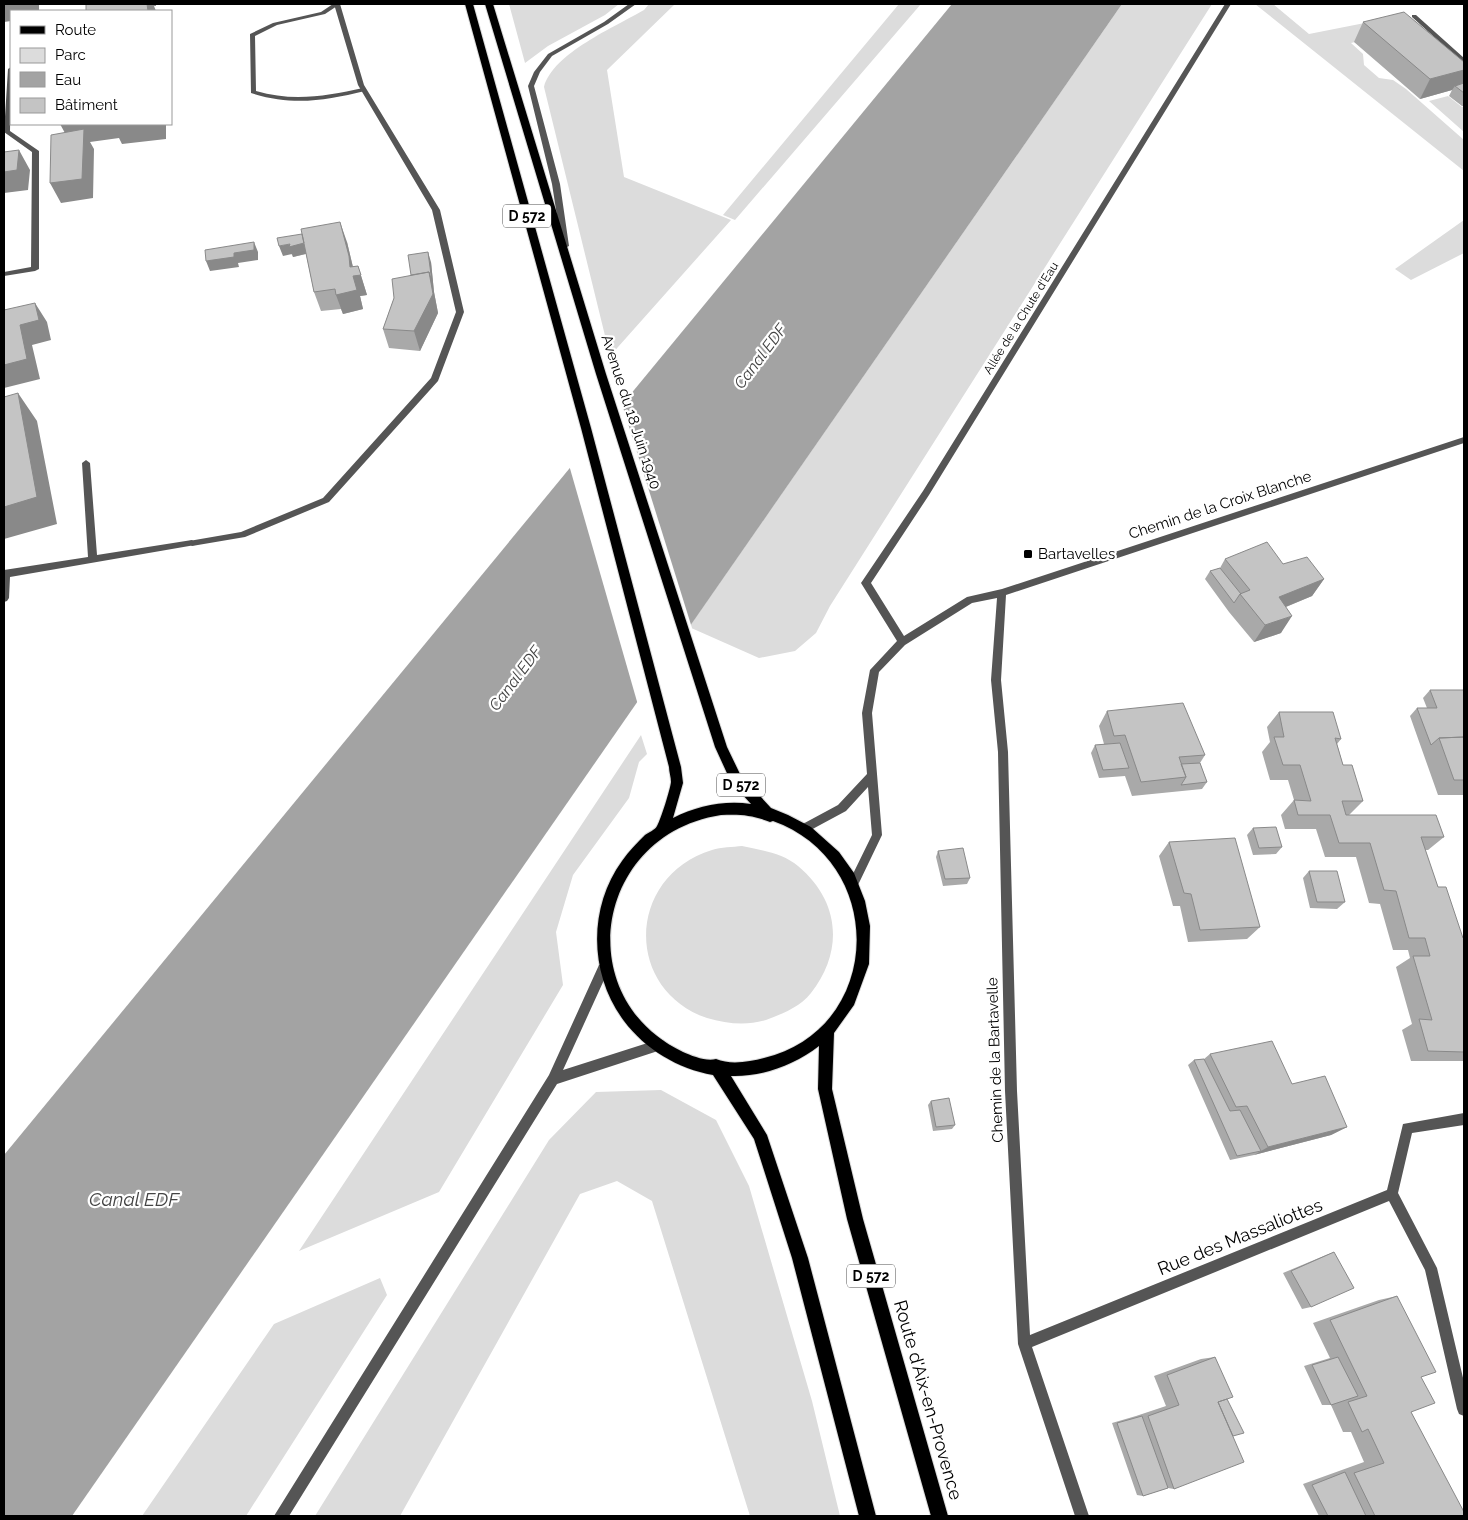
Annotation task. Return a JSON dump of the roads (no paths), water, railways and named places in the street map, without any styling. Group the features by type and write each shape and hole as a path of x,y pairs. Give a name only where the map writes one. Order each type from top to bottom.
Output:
{"main road":[{"name":"D 572","path":"469,4 586,428 675,767 677,783 662,831"},
{"name":"Avenue du 18 Juin 1940","path":"489,4 601,374 721,747 735,778 770,816"},
{"path":"733,812 770,816 803,829 832,852 854,882 867,920 868,960 854,998 827,1031 794,1053 756,1065 716,1066 678,1055 645,1035 619,1008 602,969 599,929 609,890 631,856 662,831 696,816 733,812"},
{"name":"Route d'Aix-en-Provence","path":"827,1031 825,1089 851,1200 940,1516"},
{"path":"716,1066 760,1135 800,1258 868,1516"}],"street":[{"path":"4,598 5,574 242,535 326,500 435,379 460,312 436,210 363,90 337,4 323,12 275,24 252,36 253,92 268,97 320,100 363,90"},
{"path":"568,264 556,184 531,86 537,72 550,55 606,23 633,4"},
{"name":"Allée de la Chute d'Eau","path":"902,642 866,583 931,484 1228,4"},
{"path":"1414,16 1464,61"},
{"path":"4,274 34,269 36,151 7,132 10,85"},
{"name":"Chemin de la Croix Blanche","path":"854,882 877,835 867,714 875,670 902,642 970,600 1002,593 1464,440"},
{"path":"86,463 93,559"},
{"name":"Chemin de la Bartavelle","path":"1002,593 996,680 1003,752 1011,1091 1024,1344 1082,1516"},
{"path":"803,829 842,808 872,776"},
{"path":"281,1516 553,1079 602,969"},
{"path":"553,1079 660,1045"},
{"path":"1464,1119 1407,1128 1392,1194 1431,1268 1464,1409"},
{"name":"Rue des Massaliottes","path":"1024,1344 1392,1194"}],"water":[{"name":"Canal EDF","path":"952,4 1122,4 72,1516 4,1516 4,1155"}],"place":[{"name":"Bartavelles","path":"1028,554"}]}
